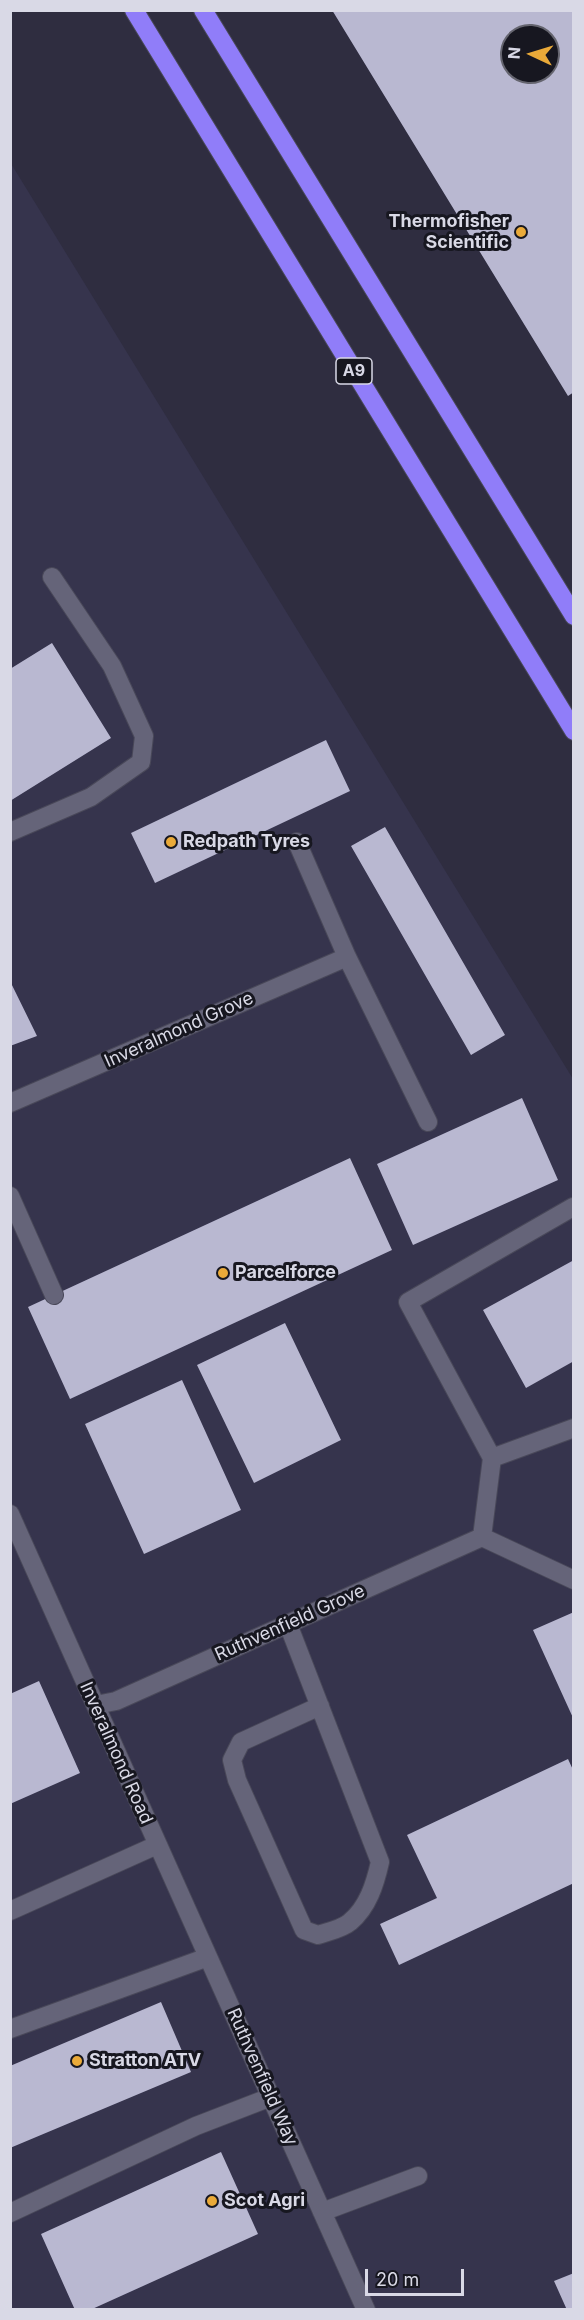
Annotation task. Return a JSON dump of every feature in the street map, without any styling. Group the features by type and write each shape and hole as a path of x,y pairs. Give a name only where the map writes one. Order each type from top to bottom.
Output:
{"highway":[{"name":"A9","path":"134,10 573,731"},
{"path":"203,10 573,615"}],"street":[{"path":"10,832 91,797 141,762 144,736 112,666 52,577"},
{"path":"297,842 347,957 428,1122"},
{"name":"Inveralmond Grove","path":"10,1103 347,957"},
{"path":"10,1196 54,1295"},
{"path":"573,1207 408,1302 492,1458 482,1537 573,1580"},
{"path":"492,1458 573,1428"},
{"name":"Inveralmond Road","path":"10,1514 157,1845 10,1911"},
{"name":"Ruthvenfield Grove","path":"96,1705 116,1701 482,1537"},
{"path":"288,1624 380,1862 376,1882 367,1901 349,1923 318,1935 304,1930 237,1780 232,1760 241,1742 320,1707"},
{"name":"Ruthvenfield Way","path":"157,1845 366,2310"},
{"path":"10,2030 208,1957"},
{"path":"10,2213 196,2126 271,2097"},
{"path":"322,2212 418,2176"}],"shaded area":[{"path":"10,162 573,1079 573,2309 11,2309"}],"building":[{"name":"Thermofisher Scientific","path":"332,10 574,10 574,392 568,396"},
{"path":"52,643 111,738 10,801 10,669"},
{"path":"326,740 350,791 155,883 131,833"},
{"path":"385,827 505,1035 471,1055 351,846"},
{"path":"10,981 37,1036 10,1046"},
{"path":"522,1098 558,1180 413,1245 377,1164"},
{"name":"Parcelforce","path":"350,1158 392,1250 70,1399 28,1307"},
{"path":"574,1260 574,1361 526,1388 483,1310"},
{"path":"285,1323 341,1440 254,1483 197,1365"},
{"path":"182,1380 241,1510 144,1554 85,1424"},
{"path":"574,1612 574,1720 533,1630"},
{"path":"39,1681 80,1773 10,1804 10,1694"},
{"path":"568,1759 574,1772 574,1883 399,1965 380,1924 437,1898 407,1835"},
{"path":"161,2002 191,2072 10,2148 10,2066"},
{"path":"221,2152 258,2234 90,2310 75,2310 41,2234"},
{"path":"574,2273 574,2310 567,2310 554,2281"}],"place":[{"name":"Thermofisher Scientific","path":"521,232"},
{"name":"Redpath Tyres","path":"171,842"},
{"name":"Parcelforce","path":"223,1273"},
{"name":"Stratton ATV","path":"77,2061"},
{"name":"Scot Agri","path":"212,2201"}]}
